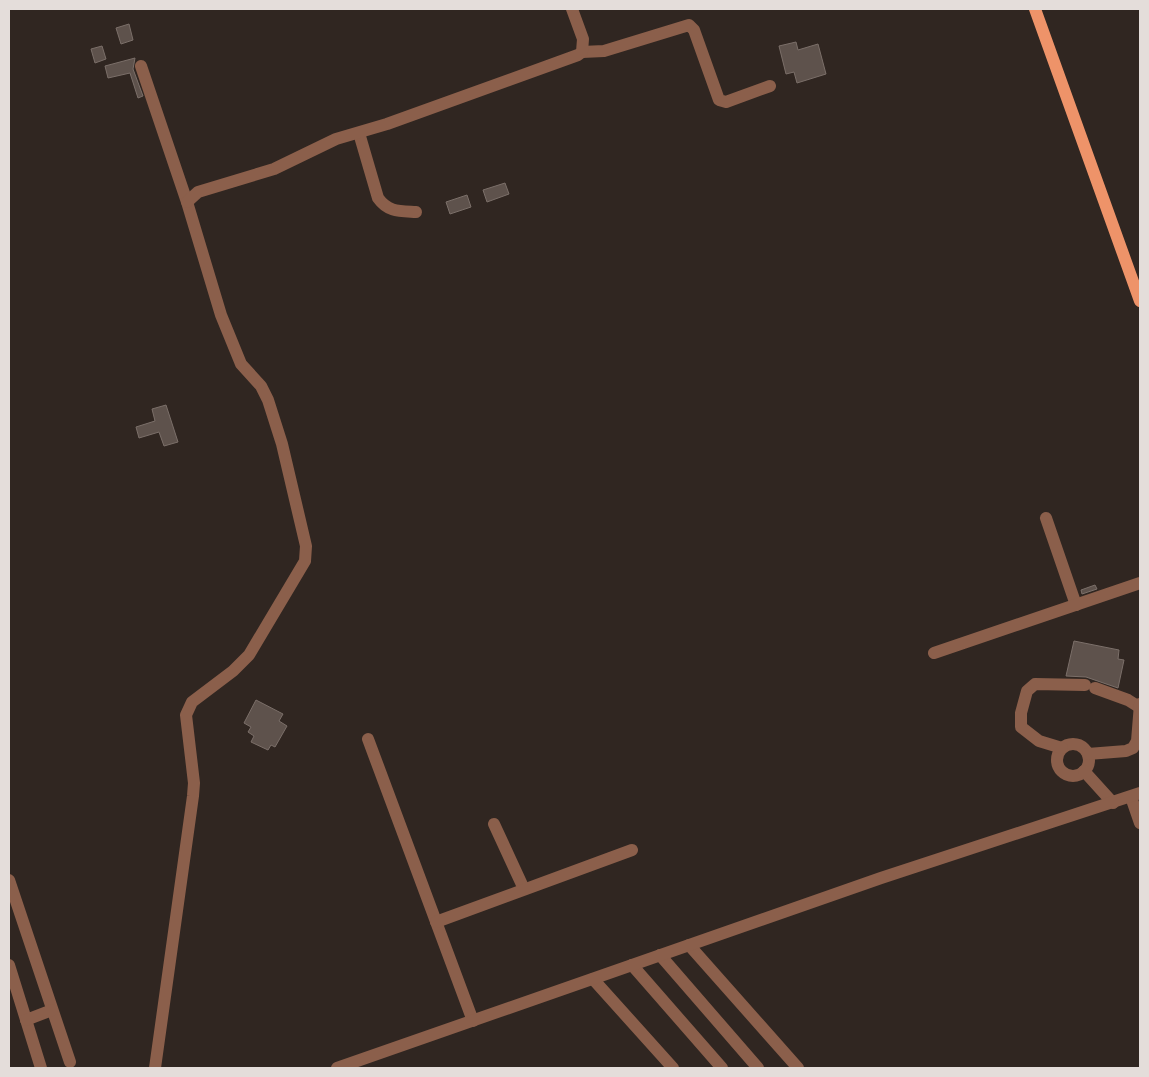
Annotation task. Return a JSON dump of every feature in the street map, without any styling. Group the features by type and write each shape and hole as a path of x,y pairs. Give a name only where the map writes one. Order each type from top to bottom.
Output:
{"main road":[{"path":"1035,9 1140,301"}],"street":[{"path":"572,9 583,39 582,52"},
{"path":"187,202 198,192 274,169 336,140 582,52 604,51 689,25 694,30 719,100 726,102 770,86"},
{"path":"141,66 187,202 220,315 236,353 248,373 261,386 268,400 282,444 306,546 305,561 249,655 234,671 196,698 186,715 194,783 193,796 155,1068"},
{"path":"360,133 372,182 381,203 384,207 392,210 416,212"},
{"path":"1046,518 1076,605"},
{"path":"934,653 1140,583"},
{"path":"1035,684 1090,686 1139,706 1137,741 1133,748 1126,751 1088,754 1080,746 1074,744 1062,748 1038,741 1021,727 1021,713 1027,691 1035,684"},
{"path":"368,738 473,1021"},
{"path":"1062,748 1057,759 1062,770 1072,776 1084,771 1087,766 1088,754"},
{"path":"1084,771 1114,803"},
{"path":"337,1068 881,878 1136,795 1140,823"},
{"path":"494,824 524,888"},
{"path":"436,922 524,888 632,850"},
{"path":"9,880 70,1062"},
{"path":"689,945 798,1068"},
{"path":"660,955 758,1068"},
{"path":"9,965 41,1068"},
{"path":"632,965 722,1068"},
{"path":"593,979 673,1068"},
{"path":"26,1020 52,1010"}],"building":[{"path":"129,24 133,40 121,44 116,28"},
{"path":"796,42 798,50 818,44 826,74 797,83 794,72 786,74 779,46"},
{"path":"102,46 106,59 95,63 91,49"},
{"path":"135,58 133,69 143,96 138,98 130,73 108,78 105,66"},
{"path":"505,183 509,194 487,202 483,190"},
{"path":"467,195 471,207 450,214 446,202"},
{"path":"166,405 178,442 164,446 159,432 139,438 136,427 155,421 152,409"},
{"path":"1095,585 1097,589 1082,594 1081,590"},
{"path":"1074,641 1119,650 1118,659 1124,660 1118,688 1086,677 1066,676"},
{"path":"256,700 283,714 279,721 287,726 275,747 271,745 268,750 251,742 254,736 248,732 251,727 244,723"}]}
